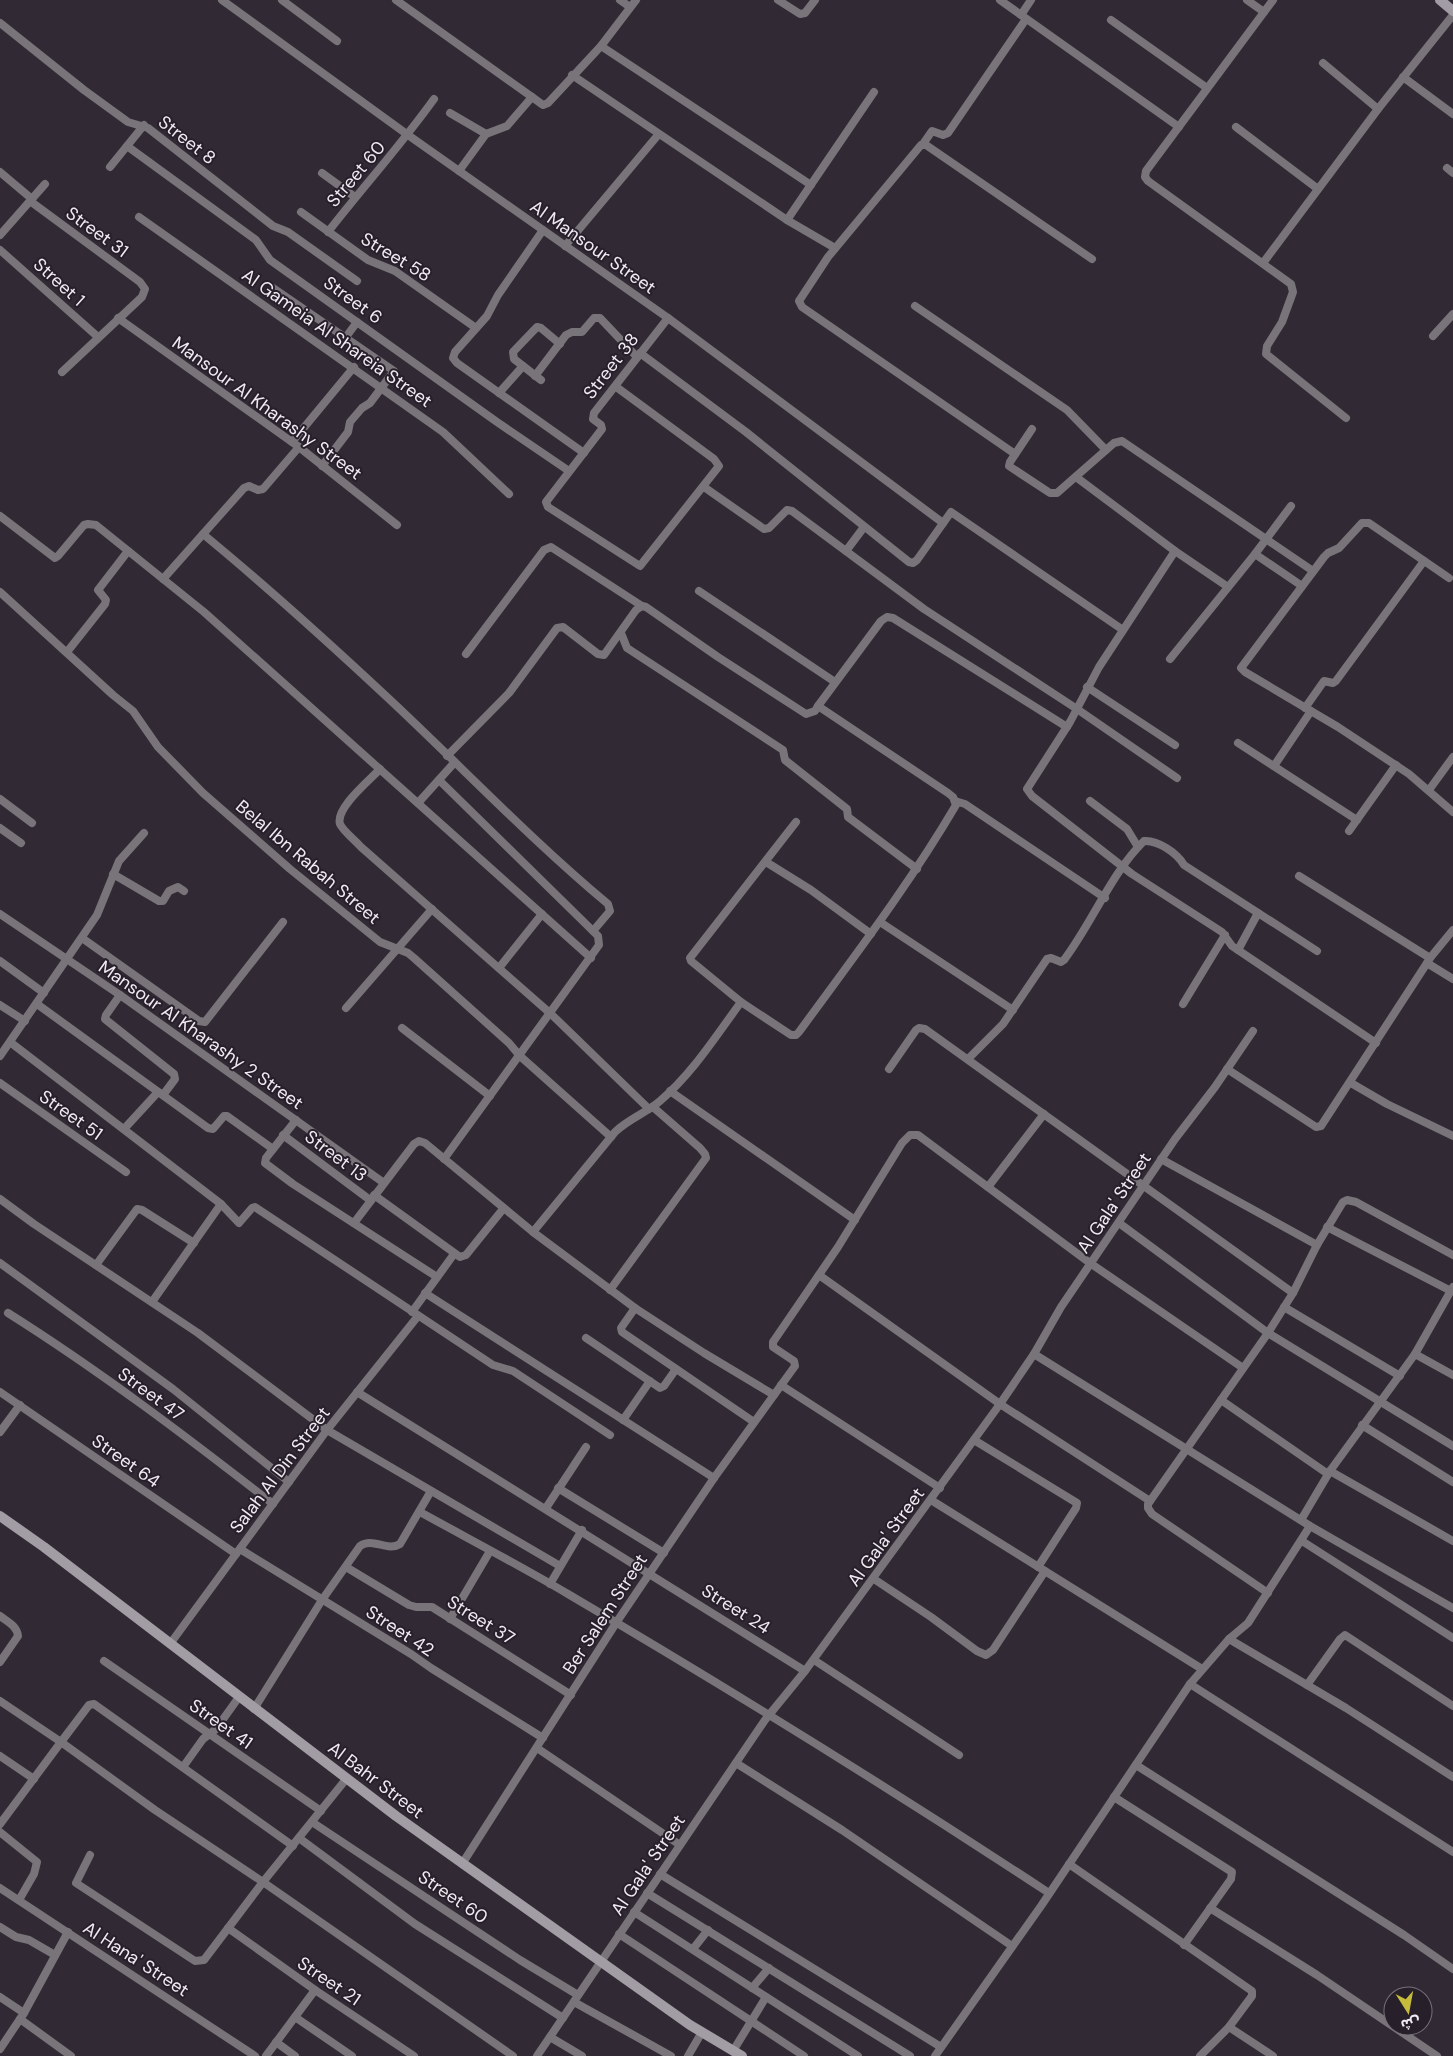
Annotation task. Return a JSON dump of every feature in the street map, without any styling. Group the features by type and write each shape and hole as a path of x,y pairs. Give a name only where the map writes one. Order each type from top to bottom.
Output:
{"street":[{"name":"Al Mansour Street","path":"222,0 458,171 668,318 943,523"},
{"path":"282,0 337,40"},
{"path":"396,0 543,105 601,46 636,0"},
{"path":"620,0 630,7"},
{"path":"778,0 800,14 805,13 815,0"},
{"path":"1000,0 1179,127"},
{"path":"1015,454 800,305 800,300 835,248 932,131 943,135 948,133 1032,0"},
{"path":"1246,0 1264,12"},
{"path":"1273,0 1146,171 1146,179 1291,284 1294,289 1282,322 1267,346 1266,354 1346,418"},
{"path":"1440,0 1453,11"},
{"path":"1262,263 1378,109 1453,15"},
{"path":"1111,20 1207,88"},
{"name":"Street 8","path":"0,23 84,90 128,122 144,125 273,226 288,232 357,281"},
{"path":"601,46 811,185"},
{"path":"1323,63 1378,109"},
{"path":"572,76 787,220 835,248"},
{"path":"1403,77 1453,114"},
{"path":"787,220 874,92"},
{"path":"458,171 486,134 504,128 532,97"},
{"name":"Street 60","path":"328,232 355,196 408,135 434,99"},
{"path":"450,113 486,134"},
{"path":"110,167 144,125"},
{"path":"1236,127 1318,189"},
{"path":"566,246 658,135"},
{"path":"923,144 1092,259"},
{"name":"Street 6","path":"126,146 256,240 262,246 267,257 497,422 569,471"},
{"name":"Street 31","path":"0,172 31,200 140,282 145,289 142,297 118,318"},
{"path":"322,173 355,196"},
{"path":"0,235 45,184"},
{"name":"Street 58","path":"301,212 368,260 395,271 476,328"},
{"name":"Al Gameia Al Shareia Street","path":"139,217 443,432 509,494"},
{"path":"543,230 498,295 487,316 455,352 453,358 454,361 584,453"},
{"name":"Street 1","path":"0,250 98,337"},
{"path":"274,288 394,371 370,403 362,408 350,422 348,432 322,466"},
{"path":"915,306 1068,410 1106,450"},
{"path":"1433,336 1453,314"},
{"path":"62,372 118,318"},
{"name":"Mansour Al Kharashy Street","path":"118,318 295,445 397,525"},
{"path":"560,344 541,328 536,328 513,352 514,359 538,378 569,333 582,332 591,320 597,318 639,355 746,432 908,562 913,563 917,560 951,512 1122,630"},
{"name":"Street 38","path":"668,318 593,414 593,419 602,426 602,429 546,500 546,504 640,566 704,487"},
{"path":"346,337 357,322"},
{"path":"499,393 523,366"},
{"path":"163,579 244,488 248,486 261,490 266,486 354,368"},
{"path":"615,386 717,461 718,468 704,487 764,529 769,528 787,510 792,510 924,610 1177,778"},
{"path":"1032,429 1010,462 1010,468 1052,494 1057,493 1117,441 1122,441 1313,571"},
{"path":"1076,477 1175,551 1228,587"},
{"path":"1170,659 1267,539 1291,506"},
{"path":"0,516 55,558 61,554 80,529 88,524 96,525 204,612 591,958"},
{"path":"1450,578 1365,522 1339,548 1328,553 1241,668 1396,765 1429,790 1453,812"},
{"path":"846,551 864,527"},
{"path":"203,534 381,691 454,763 608,904 610,910 593,931"},
{"path":"466,654 544,550 551,547 646,607 718,657 806,714 815,711 881,621 890,617 1067,727"},
{"path":"1175,551 1122,630 1067,727 1028,789 1032,796 1123,866 1225,935 1230,944 1238,950 1376,1043"},
{"path":"67,652 105,604 106,600 98,590 128,552"},
{"path":"1255,554 1302,586"},
{"path":"1274,766 1324,681 1333,683 1336,681 1424,561"},
{"path":"699,591 835,682"},
{"name":"Belal Ibn Rabah Street","path":"0,592 133,711 158,747 203,792 290,869 380,942 414,958 611,1138"},
{"path":"447,756 510,693 557,628 563,627 601,655 608,650 636,610 642,606"},
{"path":"621,632 627,648 783,750 785,760 847,808 848,817 917,869"},
{"path":"1088,687 1175,745"},
{"path":"818,706 948,793 955,801 965,804 1104,898"},
{"path":"1238,743 1358,820"},
{"path":"1429,790 1453,757"},
{"path":"418,803 454,763"},
{"path":"1349,831 1396,765"},
{"path":"1446,766 1453,771"},
{"path":"380,769 345,805 339,817 341,826 361,847 551,1014 651,1108 705,1154 706,1158 610,1290"},
{"path":"439,780 598,936 599,945 551,1014 444,1159"},
{"path":"0,799 32,823"},
{"path":"796,822 690,958 691,961 741,1002 787,1033 796,1035 917,869 956,806 955,801"},
{"path":"1090,801 1127,829 1138,847"},
{"path":"0,828 21,843"},
{"path":"0,1056 97,915 113,874 124,854 144,833"},
{"path":"968,1059 1002,1024 1047,959 1050,958 1061,962 1064,960 1123,866 1144,841 1151,841 1178,856 1184,865 1317,951"},
{"path":"766,862 811,890 871,934"},
{"path":"113,874 159,901 163,901 174,888 178,887 184,891"},
{"path":"1299,876 1453,979"},
{"path":"346,1008 432,910"},
{"path":"1238,950 1258,913"},
{"name":"Mansour Al Kharashy 2 Street","path":"0,914 120,995 384,1183"},
{"path":"499,968 542,914"},
{"path":"82,938 199,1021 205,1022 283,922"},
{"path":"880,922 1013,1010"},
{"path":"1227,1069 1316,1127 1324,1124 1428,961 1453,930"},
{"path":"1183,1004 1225,935"},
{"path":"0,962 44,993"},
{"path":"120,995 105,1019 174,1074 175,1079 124,1129"},
{"path":"532,1232 625,1123 651,1108 670,1092 701,1056 741,1002"},
{"path":"37,1004 210,1129 215,1128 224,1116 228,1116 273,1149"},
{"path":"0,1005 25,1021"},
{"path":"402,1028 490,1096"},
{"path":"889,1069 919,1028 925,1029 1293,1293"},
{"name":"Al Gala' Street","path":"537,2056 736,1763 874,1579 1000,1404 1034,1354 1061,1307 1090,1263 1253,1031"},
{"path":"10,1042 221,1204 240,1222 255,1207 496,1367 513,1371 610,1435"},
{"name":"Street 51","path":"0,1083 126,1172"},
{"path":"1351,1083 1387,1104 1453,1136"},
{"path":"670,1092 855,1220"},
{"path":"988,1187 1044,1114"},
{"path":"296,1120 266,1158 265,1163 293,1184 437,1277"},
{"path":"1150,1501 1000,1404 819,1275 902,1143 914,1134 918,1135 1090,1263 1243,1368"},
{"name":"Street 13","path":"284,1135 454,1254"},
{"path":"354,1223 416,1142 425,1143 532,1232 634,1308 774,1395"},
{"path":"1162,1159 1317,1245"},
{"path":"0,1199 34,1224 198,1333 327,1430 560,1566"},
{"path":"1268,1593 1152,1514 1148,1508 1150,1501 1268,1333 1293,1293 1317,1245 1343,1202 1352,1201 1453,1255"},
{"path":"152,1302 221,1204"},
{"path":"96,1265 137,1209 142,1210 194,1243"},
{"path":"454,1254 460,1257 466,1255 503,1209"},
{"path":"1119,1223 1268,1333 1453,1446"},
{"path":"1301,1520 1329,1472 1415,1354 1452,1289 1327,1227"},
{"name":"Salah Al Din Street","path":"170,1644 327,1430 358,1392 415,1314 425,1293 454,1254"},
{"path":"0,1263 173,1389 289,1482"},
{"name":"Ber Salem Street","path":"462,1864 616,1623 714,1478 794,1366 795,1362 773,1346 773,1342 819,1275"},
{"path":"425,1293 714,1478"},
{"path":"1284,1307 1400,1376"},
{"path":"634,1308 621,1328 622,1332 754,1422"},
{"name":"Street 47","path":"8,1313 51,1340 196,1444 273,1504"},
{"path":"586,1338 663,1388 676,1369"},
{"path":"1034,1354 1310,1526 1453,1608"},
{"path":"1415,1354 1453,1375"},
{"path":"623,1420 650,1381"},
{"path":"781,1385 940,1488"},
{"name":"Street 64","path":"0,1392 238,1551"},
{"name":"Street 24","path":"358,1392 582,1530 805,1671"},
{"path":"1221,1400 1329,1472 1453,1541"},
{"path":"0,1431 20,1405"},
{"path":"1362,1425 1453,1482"},
{"path":"874,1579 932,1617 977,1651 986,1655 993,1650 1076,1508 1077,1503 974,1440"},
{"path":"546,1508 586,1446"},
{"path":"558,1488 664,1553"},
{"path":"254,1709 322,1600 358,1549 365,1543 397,1546 420,1512 431,1491"},
{"path":"931,1500 1202,1668"},
{"path":"420,1512 550,1584 770,1716 919,1808 1050,1893"},
{"name":"Al Bahr Street","path":"0,1516 462,1864 702,2032 738,2053"},
{"path":"934,2056 1050,1893 1190,1684 1229,1639 1248,1622 1310,1526"},
{"path":"550,1584 582,1530"},
{"path":"1302,1541 1453,1638"},
{"name":"Street 42","path":"238,1551 322,1600 543,1738"},
{"path":"450,1619 490,1551"},
{"name":"Street 37","path":"346,1567 409,1605 432,1607 570,1695"},
{"path":"0,1616 12,1625 18,1633 18,1636 0,1662"},
{"path":"1307,1685 1340,1638 1345,1635 1453,1706"},
{"path":"1229,1639 1370,1722 1453,1777"},
{"path":"814,1660 959,1756"},
{"name":"Street 41","path":"104,1661 321,1811"},
{"path":"1190,1684 1452,1850"},
{"path":"183,1767 204,1739 216,1730 239,1697"},
{"path":"0,1701 512,2056"},
{"path":"0,1824 89,1706 94,1704 293,1846"},
{"path":"537,1748 680,1845"},
{"path":"0,1756 34,1779"},
{"path":"736,1763 842,1830 1012,1946"},
{"path":"1136,1765 1404,1935 1453,1969"},
{"path":"90,1855 76,1883 195,1961 204,1960 263,1882 347,1778"},
{"path":"1114,1797 1230,1870 1233,1875 1184,1945"},
{"name":"Street 60","path":"312,1822 576,1998 671,2056"},
{"path":"0,1832 37,1863 34,1874 19,1900"},
{"path":"299,1838 415,1924 563,2018"},
{"path":"1069,1864 1252,1991 1252,1996 1229,2027 1200,2056"},
{"path":"660,1874 940,2047"},
{"name":"Al Hana' Street","path":"0,1888 255,2056"},
{"path":"647,1893 910,2056"},
{"path":"1210,1908 1317,1975 1437,2056"},
{"path":"634,1912 858,2056"},
{"path":"0,1927 16,1937 29,1940 55,1955"},
{"name":"Street 21","path":"228,1928 315,1990 414,2056"},
{"path":"693,1949 708,1930"},
{"path":"0,2049 22,2016 68,1932"},
{"path":"619,1934 804,2056"},
{"path":"752,1988 769,1968"},
{"path":"266,2056 315,1990"},
{"path":"0,1997 71,2056"},
{"path":"738,2053 766,1997"},
{"path":"294,2017 352,2056"},
{"path":"1229,2027 1273,2056"},
{"path":"688,2056 702,2032"},
{"path":"550,2037 582,2056"},
{"path":"276,2042 295,2056"}]}
